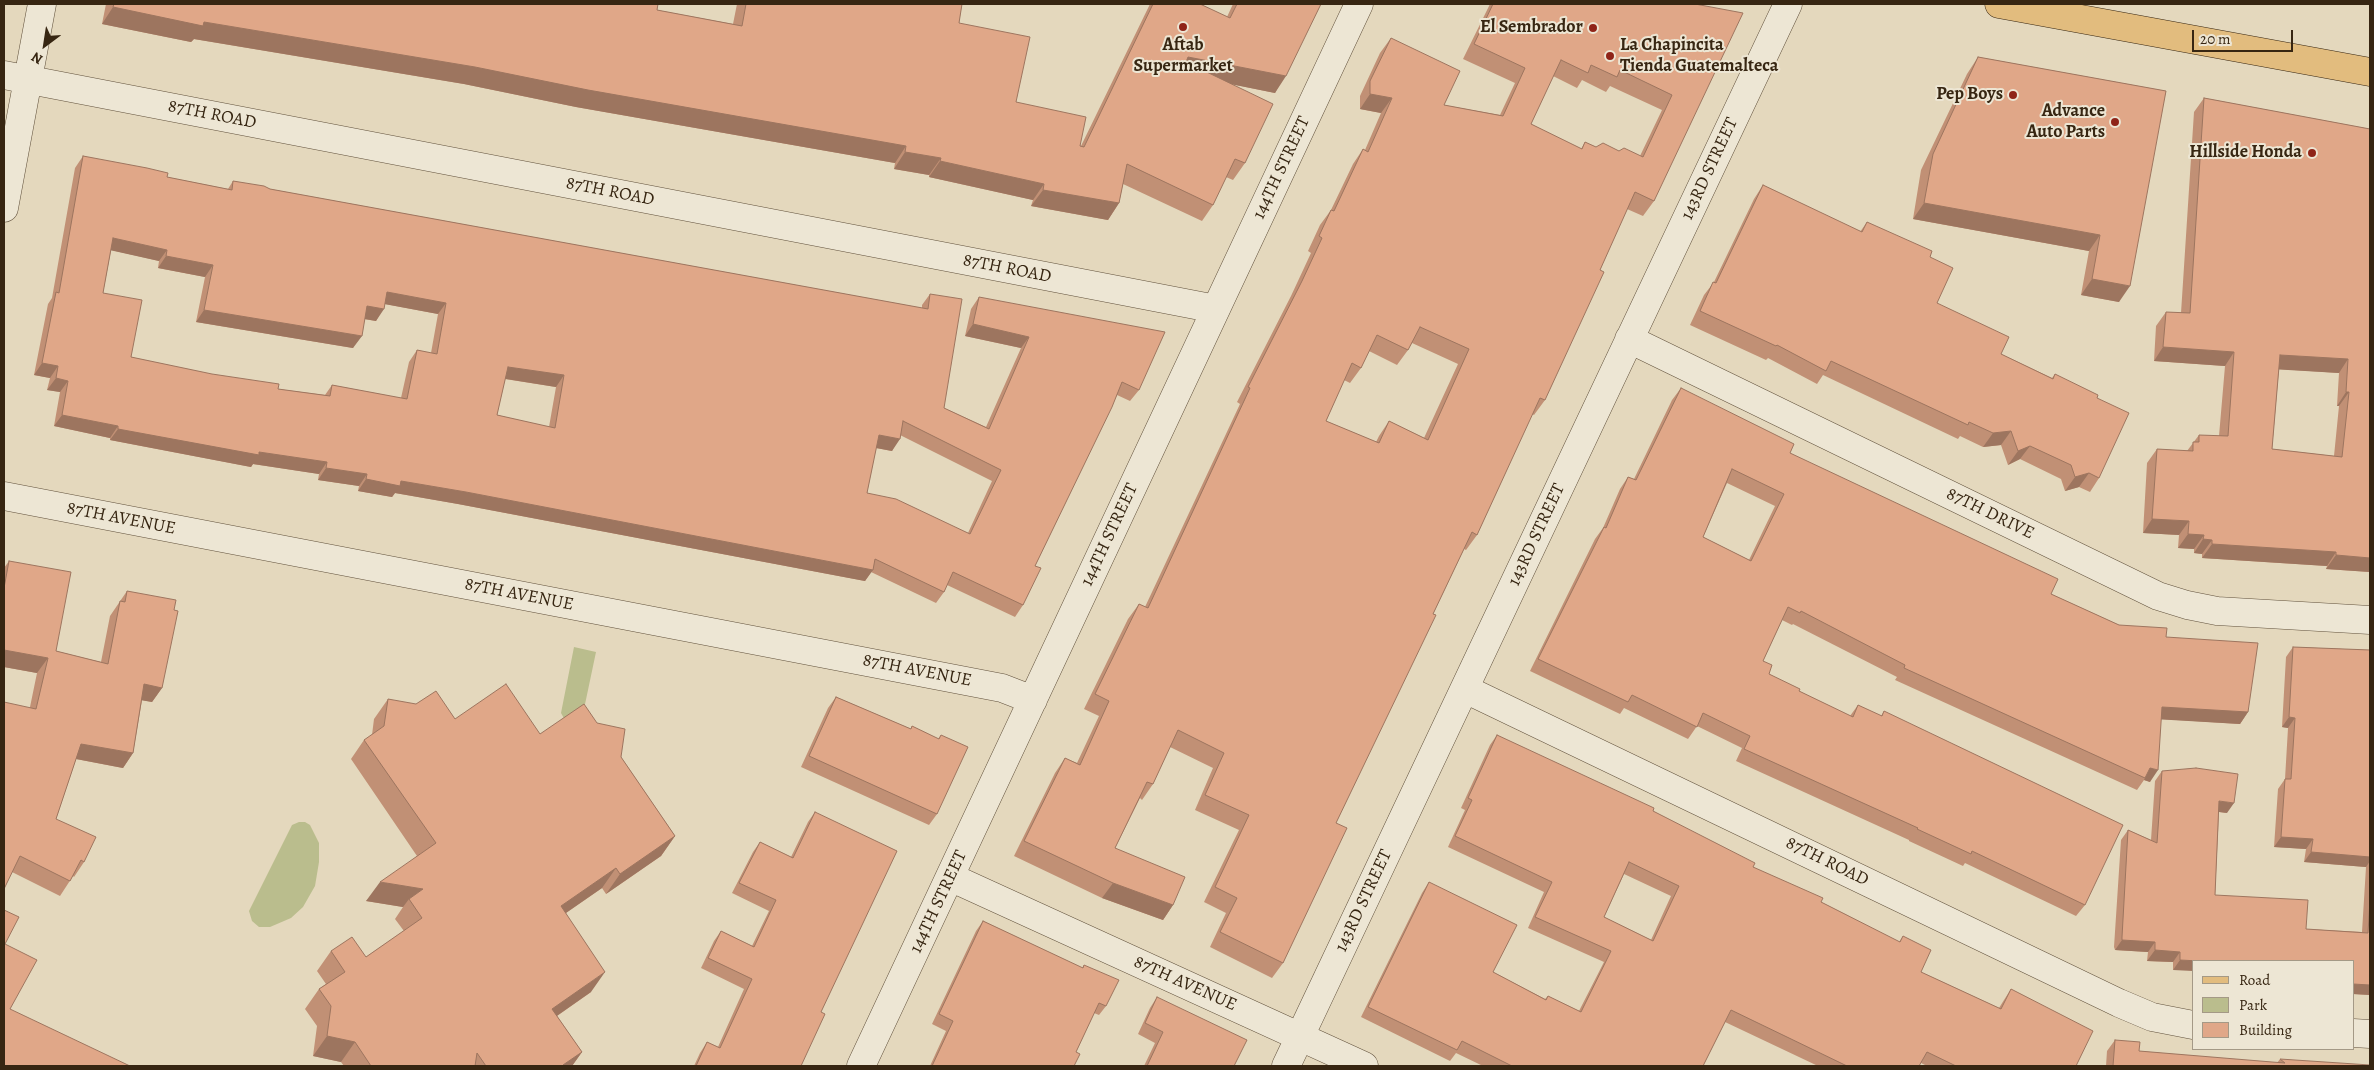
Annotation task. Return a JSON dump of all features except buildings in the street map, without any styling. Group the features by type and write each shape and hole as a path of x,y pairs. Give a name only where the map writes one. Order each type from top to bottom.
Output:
{"main road":[{"path":"1999,4 2370,72"}],"street":[{"path":"4,208 16,77 42,4"},
{"name":"144TH STREET","path":"861,1066 1360,4"},
{"name":"143RD STREET","path":"1286,1066 1788,4"},
{"name":"87TH ROAD","path":"16,77 1216,309"},
{"name":"87TH DRIVE","path":"1629,339 2158,596 2187,605 2217,611 2370,620"},
{"name":"87TH AVENUE","path":"4,496 1002,688 1033,700"},
{"name":"87TH ROAD","path":"1465,688 2119,1003 2152,1017 2192,1024"},
{"name":"87TH AVENUE","path":"950,877 1364,1066"},
{"path":"2354,1033 2370,1034"}],"green space":[{"path":"574,647 596,652 580,728 566,722 561,713"},
{"path":"305,822 310,825 319,843 319,862 315,886 303,907 291,918 270,927 259,927 252,921 249,911 292,825"}],"place":[{"name":"Aftab Supermarket","path":"1183,27"},
{"name":"El Sembrador","path":"1593,28"},
{"name":"La Chapincita Tienda Guatemalteca","path":"1610,56"},
{"name":"Pep Boys","path":"2013,95"},
{"name":"Advance Auto Parts","path":"2115,122"},
{"name":"Hillside Honda","path":"2312,153"}]}
